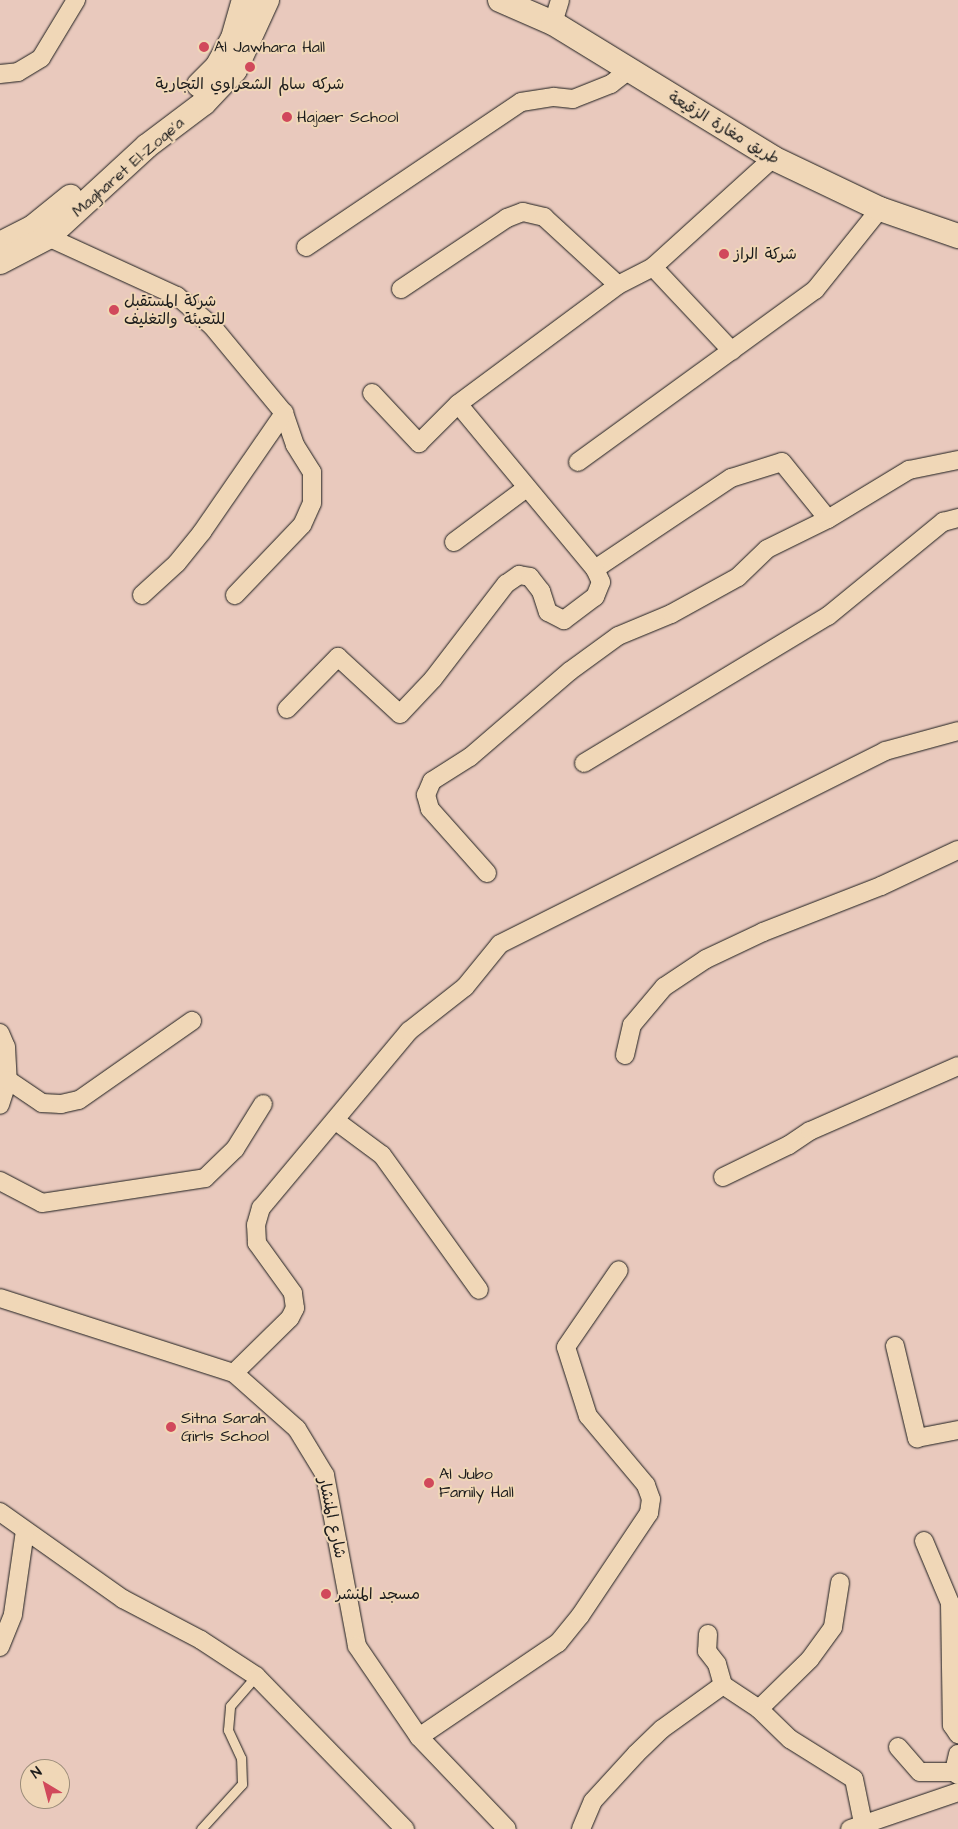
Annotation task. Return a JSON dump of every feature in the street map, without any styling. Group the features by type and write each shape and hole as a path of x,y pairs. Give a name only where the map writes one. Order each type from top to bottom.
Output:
{"street":[{"path":"0,74 18,72 41,58 76,0"},
{"name":"Magharet El-Zoqe'a","path":"0,244 33,227 67,200 124,146 217,67 233,38 244,0"},
{"name":"Magharet El-Zoqe'a","path":"0,262 48,237 146,146 204,103 222,84 245,52 267,0"},
{"name":"طريق مغارة الزقيعة","path":"500,0 553,23 773,158 880,209 958,236"},
{"path":"553,23 560,0"},
{"path":"306,247 521,102 554,97 573,99 611,84 629,70"},
{"path":"372,392 419,443 458,404 618,285 653,267 773,158"},
{"path":"578,462 815,290 880,209"},
{"path":"401,289 507,218 523,212 544,217 618,285"},
{"path":"48,237 177,296 212,326 284,413 295,445 312,472 312,503 302,525 235,595"},
{"path":"653,267 732,351"},
{"path":"287,709 338,657 400,714 433,679 506,584 519,575 530,577 541,591 548,612 564,620 596,597 601,582 595,569 525,488 458,404"},
{"path":"142,595 177,563 202,532 284,413"},
{"path":"488,874 430,809 426,795 432,781 470,757 570,671 618,636 671,614 738,577 767,549 828,519 909,470 958,460"},
{"path":"595,569 731,478 782,462 828,519"},
{"path":"454,542 525,488"},
{"path":"584,763 828,616 944,522 958,518"},
{"path":"234,1373 290,1318 295,1304 293,1293 257,1243 257,1216 409,1031 465,987 492,952 508,938 885,750 958,731"},
{"path":"625,1055 632,1025 664,987 706,959 763,932 881,886 958,850"},
{"path":"8,1080 42,1103 61,1104 79,1100 192,1021"},
{"path":"0,1033 6,1047 8,1080 0,1105"},
{"path":"723,1177 789,1145 810,1131 958,1066"},
{"path":"0,1181 42,1203 205,1178 235,1149 263,1104"},
{"path":"336,1121 382,1155 479,1290"},
{"path":"419,1737 558,1642 580,1616 649,1513 651,1498 648,1489 588,1416 566,1347 619,1270"},
{"name":"شارع المنشار","path":"0,1298 234,1373 297,1429 325,1475 358,1646 419,1737 507,1829"},
{"path":"895,1346 917,1438 958,1430"},
{"path":"0,1512 123,1599 201,1640 256,1676 405,1829"},
{"path":"0,1647 13,1614 25,1531"},
{"path":"924,1541 950,1603 952,1725 958,1734"},
{"path":"759,1709 810,1659 833,1627 840,1584"},
{"path":"708,1634 707,1651 717,1664 723,1685 759,1709 790,1739 854,1779 857,1826 958,1792"},
{"path":"581,1829 593,1801 636,1754 662,1729 723,1685"},
{"path":"898,1747 920,1772 956,1773 958,1754"}],"lane":[{"path":"201,1829 242,1784 241,1758 228,1730 230,1706 256,1676"}],"place":[{"name":"Al Jawhara Hall","path":"204,47"},
{"name":"شركه سالم الشعراوي التجارية","path":"250,67"},
{"name":"Hajaer School","path":"287,117"},
{"name":"شركة الراز","path":"724,254"},
{"name":"شركة المستقبل للتعبئة والتغليف","path":"114,310"},
{"name":"Sitna Sarah Girls School","path":"171,1427"},
{"name":"Al Jubo Family Hall","path":"429,1483"},
{"name":"مسجد المنشر","path":"326,1594"}]}
